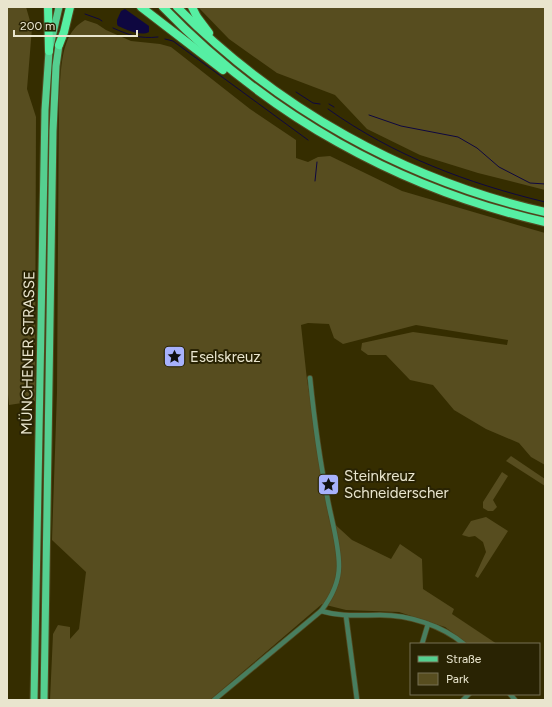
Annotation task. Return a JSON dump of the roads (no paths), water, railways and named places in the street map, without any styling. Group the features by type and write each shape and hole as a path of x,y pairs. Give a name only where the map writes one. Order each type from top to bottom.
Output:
{"highway":[{"path":"59,45 72,7"},
{"path":"141,7 226,72 318,131 367,159 437,190 492,208 545,222"},
{"path":"163,7 211,53 256,90"},
{"path":"177,7 219,47 264,83 321,122 380,154 433,177 481,195 545,212"},
{"path":"192,7 197,17 219,47"},
{"path":"49,51 51,13"}],"main road":[{"path":"51,13 59,7"},
{"name":"MÜNCHENER STRASSE","path":"44,700 54,87 59,45"},
{"name":"MÜNCHENER STRASSE","path":"34,700 45,110 49,51"}],"street":[{"path":"214,700 321,611 330,599 334,589 339,566 321,461 310,378"},
{"path":"321,611 346,616 393,616 408,618 428,624 462,643"},
{"path":"346,616 356,700"},
{"path":"422,643 428,624"}],"waterway":[{"path":"85,14 102,21"},
{"path":"113,28 134,36 158,37"},
{"path":"165,39 173,41 308,140"},
{"path":"296,92 313,103 320,104"},
{"path":"329,104 334,107"},
{"path":"328,109 379,141 432,166 487,186 545,202"},
{"path":"369,115 401,126 458,137 477,148 499,167 530,183 545,184"},
{"path":"315,181 317,162"}],"place":[{"name":"Eselskreuz","path":"175,357"},
{"name":"Steinkreuz Schneiderscher","path":"329,485"}]}
